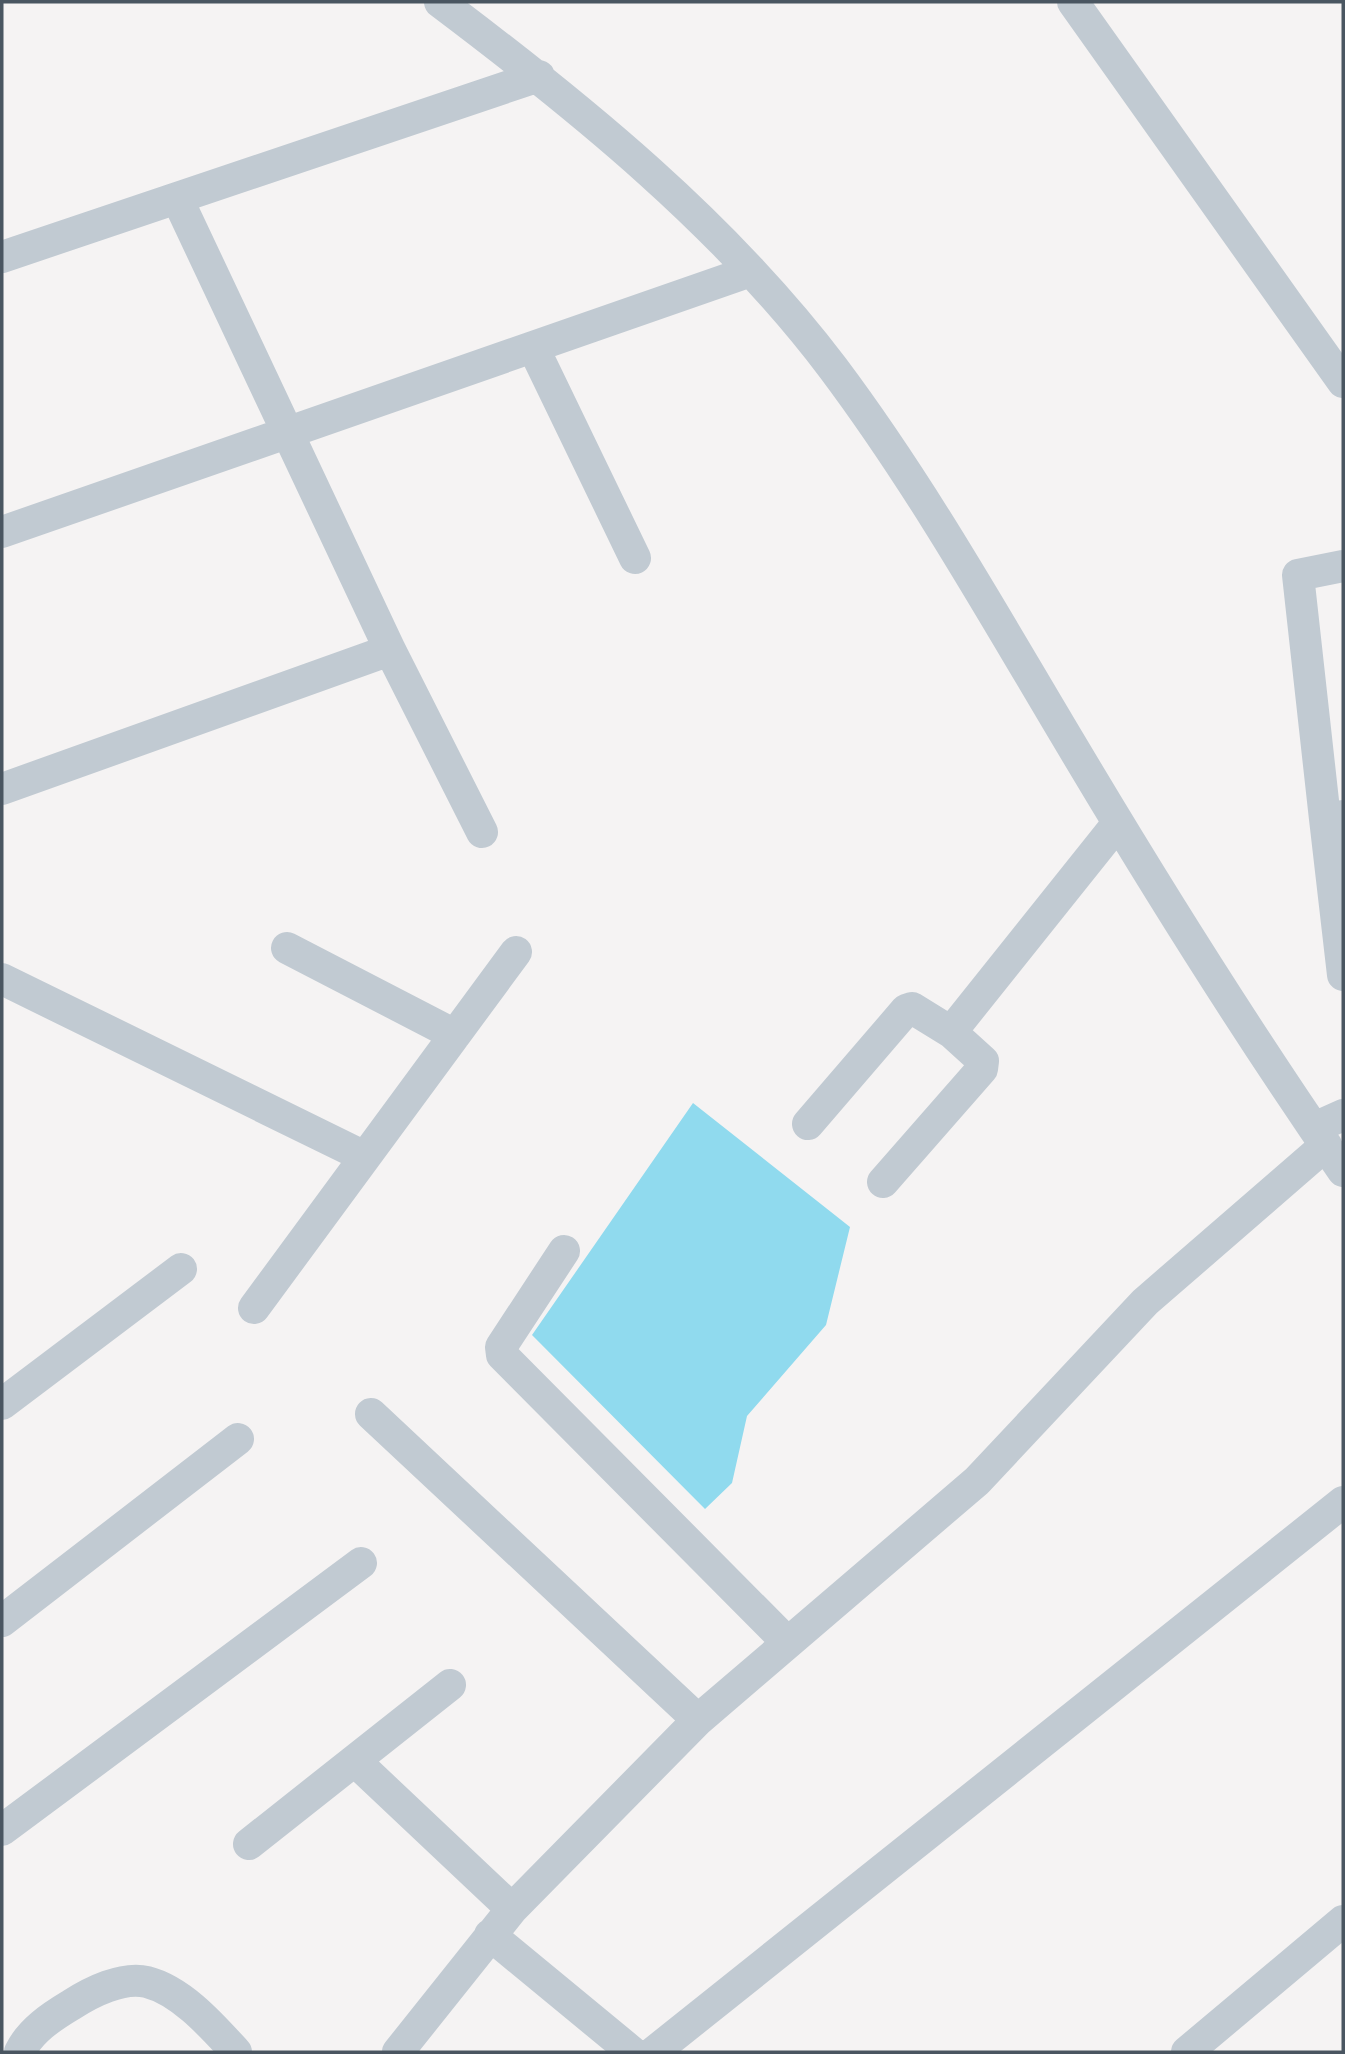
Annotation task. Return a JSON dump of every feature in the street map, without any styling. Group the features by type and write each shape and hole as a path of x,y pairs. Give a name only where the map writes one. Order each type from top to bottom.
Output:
{"street":[{"path":"440,2 538,76 629,153 751,271 831,366 919,490 1118,823 1328,1148"},
{"path":"1073,2 1343,382"},
{"path":"2,257 538,76"},
{"path":"177,198 390,650 482,832"},
{"path":"2,531 289,434 751,271"},
{"path":"533,347 635,558"},
{"path":"1343,566 1298,575 1334,817 1343,975"},
{"path":"2,789 390,650"},
{"path":"951,1032 1118,823"},
{"path":"287,948 455,1035"},
{"path":"254,1308 516,952"},
{"path":"2,979 365,1157"},
{"path":"808,1124 906,1010 912,1008 951,1032 982,1061 982,1069 883,1182"},
{"path":"398,2052 512,1909 698,1720 976,1481 1145,1302 1328,1148 1343,1115"},
{"path":"564,1251 501,1347 502,1355 788,1643"},
{"path":"2,1404 181,1269"},
{"path":"371,1414 698,1720"},
{"path":"2,1620 238,1439"},
{"path":"654,2052 1343,1502"},
{"path":"2,1830 361,1563"},
{"path":"249,1844 450,1685"},
{"path":"355,1761 512,1909"},
{"path":"1187,2052 1343,1920"},
{"path":"490,1935 632,2052"},
{"path":"20,2052 46,2021 79,2000 114,1984 146,1982 176,1997 212,2026 236,2052"}],"water":[{"path":"693,1103 850,1227 826,1325 747,1416 732,1483 705,1509 532,1335"}]}
